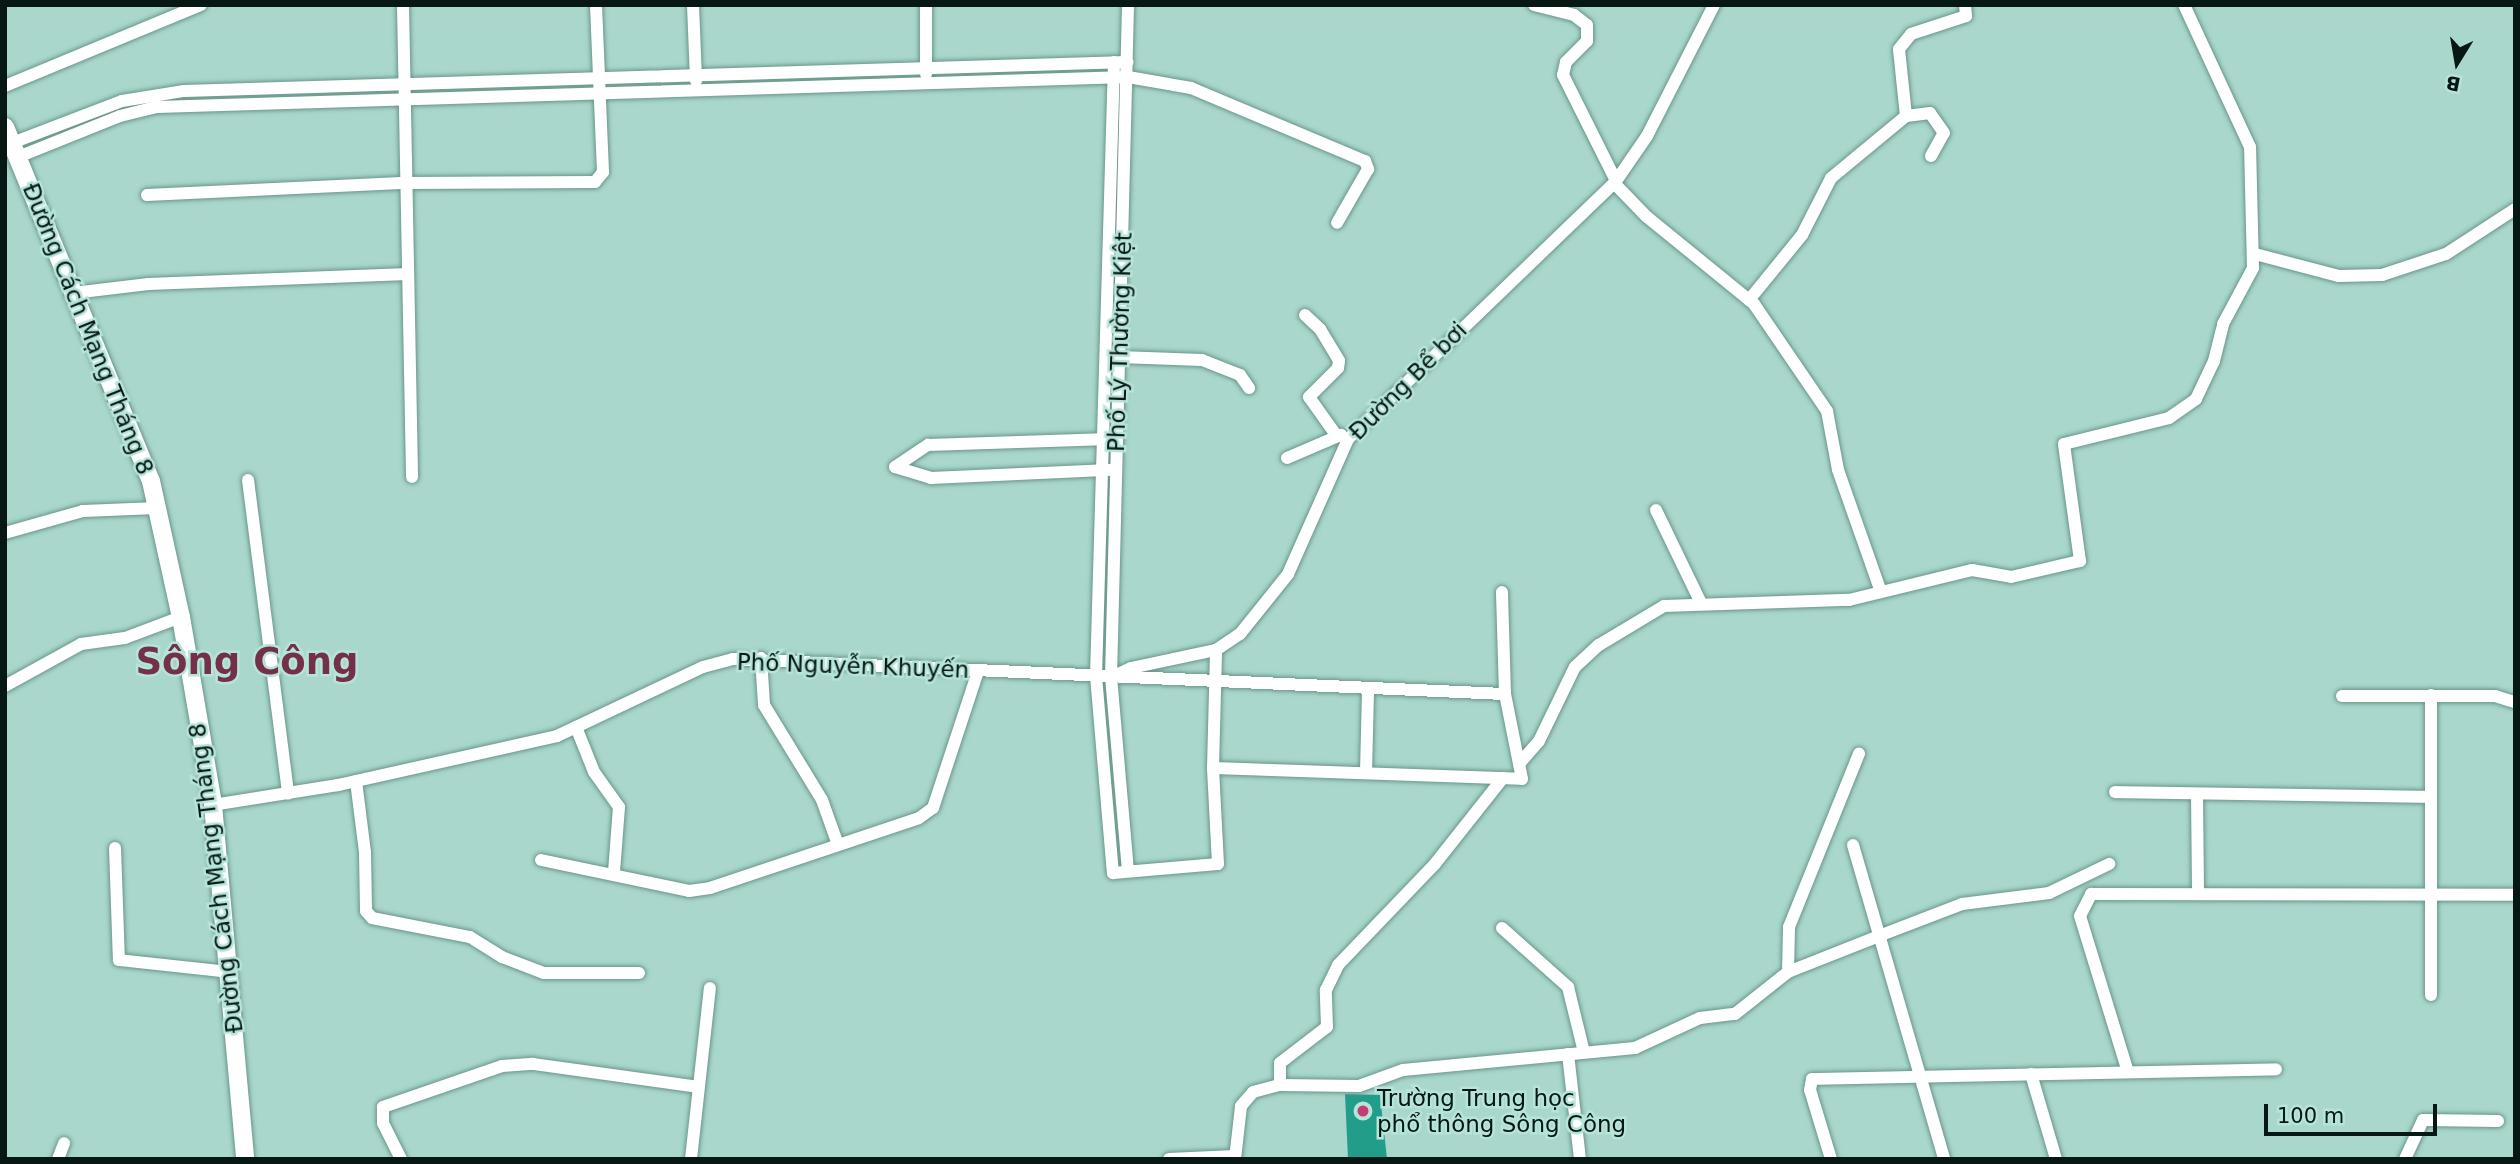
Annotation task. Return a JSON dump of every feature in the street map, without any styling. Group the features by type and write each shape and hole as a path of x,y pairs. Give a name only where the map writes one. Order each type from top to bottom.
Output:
{"street":[{"path":"5,86 201,5"},
{"path":"403,5 412,477"},
{"path":"147,195 407,183 595,182 603,172 596,5"},
{"path":"693,5 696,88"},
{"path":"926,5 926,82"},
{"name":"Phố Lý Thường Kiệt","path":"1114,62 1096,676 1113,873 1128,871 1111,678 1128,5"},
{"path":"1534,5 1574,15 1587,25 1587,41 1566,62 1563,75 1615,182 1647,217 1749,300 1828,411 1838,470 1881,592"},
{"path":"1906,116 1901,42 1911,34 1961,19 1966,16 1965,5"},
{"path":"1519,764 1539,741 1568,677 1585,656 1652,612 1701,603 1832,601 1972,570 2011,577 2080,561 2064,444 2169,418 2196,399 2214,361 2223,324 2253,268 2255,254 2248,193 2250,147 2184,5"},
{"name":"Đường Bể bơi","path":"1216,650 1240,634 1288,574 1342,437 1615,182 1647,136 1707,8"},
{"path":"12,142 144,95 405,82 1128,62"},
{"path":"1019,79 1020,64"},
{"path":"12,142 157,107 1114,76 1191,88 1365,161 1368,169 1337,223"},
{"path":"317,86 318,100"},
{"path":"1749,300 1802,234 1823,189 1906,116 1930,113 1944,133 1931,156"},
{"name":"Đường Cách Mạng Tháng 8","path":"12,142 150,481 157,509 181,617 213,805 245,1159"},
{"path":"2255,254 2339,276 2382,275 2446,254 2515,209"},
{"path":"73,293 148,284 408,274"},
{"path":"1287,458 1342,437 1309,392 1338,368 1339,361 1320,329 1305,315"},
{"path":"1119,357 1202,360 1240,375 1249,388"},
{"path":"1116,440 1103,438 928,445 895,467 930,478 1116,470"},
{"path":"248,480 288,793"},
{"path":"5,533 83,511 157,509"},
{"path":"1656,510 1701,603"},
{"path":"1213,768 1522,779 1506,694 1502,592"},
{"path":"5,686 81,644 125,638 181,617"},
{"path":"1111,678 1131,668 1216,650 1213,768 1218,864 1128,871"},
{"path":"761,658 764,705 822,800 836,842"},
{"name":"Phố Nguyễn Khuyến","path":"213,805 356,781 557,736 703,667 761,658 1111,678 1506,694"},
{"path":"541,860 614,872 668,889 710,888 836,842 919,818 933,808 978,671"},
{"path":"1366,774 1368,689"},
{"path":"2431,695 2431,995"},
{"path":"2342,696 2496,696 2515,702"},
{"path":"576,727 594,772 619,807 614,872"},
{"path":"1788,972 1789,927 1858,754"},
{"path":"1280,1085 1280,1063 1326,1027 1325,990 1338,965 1434,864 1503,778"},
{"path":"356,781 365,852 366,911 372,918 470,937 502,957 544,973 639,973"},
{"path":"2115,792 2431,797"},
{"path":"2197,794 2198,894"},
{"path":"1853,845 1944,1159"},
{"path":"115,848 119,960 229,972"},
{"path":"1169,1159 1235,1158 1245,1098 1280,1085 1359,1086 1403,1070 1635,1048 1700,1018 1735,1014 1788,972 1879,936 1962,904 2049,893 2109,864"},
{"path":"2128,1072 2080,916 2091,894 2515,895"},
{"path":"1502,929 1568,987 1584,1052"},
{"path":"691,1159 710,988"},
{"path":"1569,1054 1580,1159"},
{"path":"401,1159 383,1123 383,1107 502,1066 533,1064 698,1087"},
{"path":"1830,1159 1810,1090 1812,1079 2276,1069"},
{"path":"2031,1074 2056,1159"},
{"path":"2405,1159 2423,1120 2498,1121"},
{"path":"58,1159 64,1143"}],"shaded area":[{"path":"1345,1094 1380,1095 1387,1159 1348,1159"}],"place":[{"name":"Trường Trung học phổ thông Sông Công","path":"1363,1111"}],"district":[{"name":"Sông Công","path":"247,662"}]}
